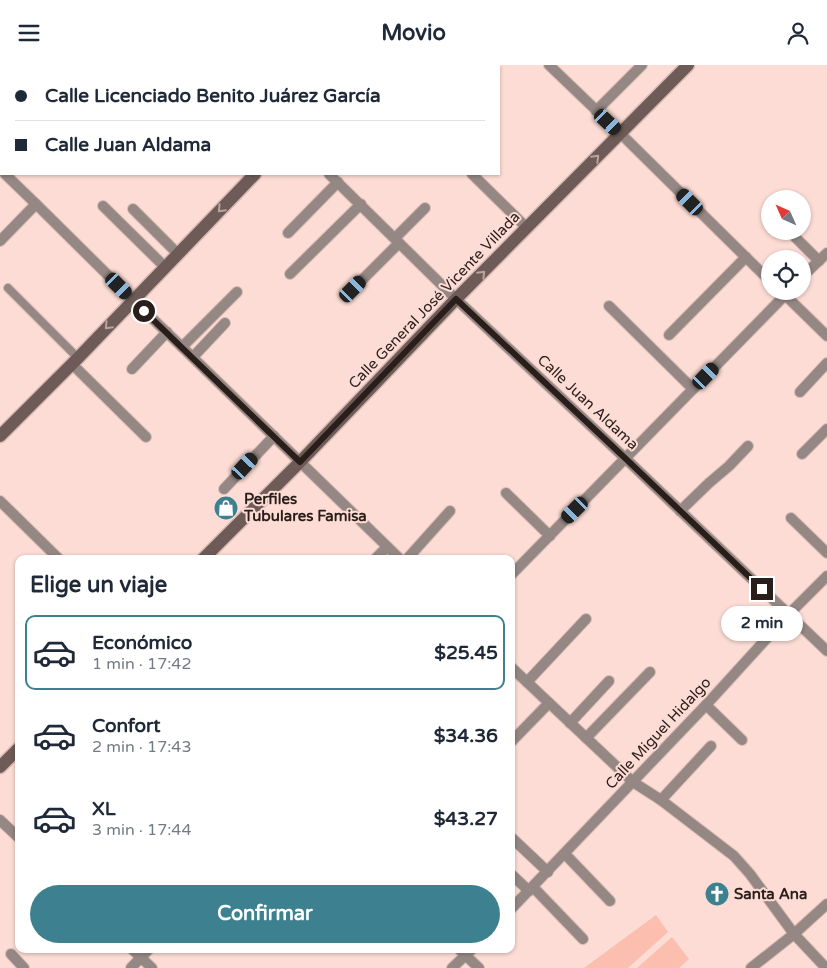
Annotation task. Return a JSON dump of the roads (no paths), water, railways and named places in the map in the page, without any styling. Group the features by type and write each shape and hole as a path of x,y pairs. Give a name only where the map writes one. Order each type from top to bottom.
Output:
{"main road":[{"name":"Calle General José Vicente Villada","path":"207,555 300,462 456,299 688,65"},
{"path":"0,436 254,175"},
{"path":"0,767 15,752"}],"street":[{"path":"549,65 621,133 761,272"},
{"path":"596,111 642,65"},
{"path":"5,175 396,555"},
{"name":"Calle Juan Aldama","path":"330,175 456,299 827,651"},
{"path":"473,175 527,228"},
{"path":"288,233 338,182"},
{"path":"0,241 36,204"},
{"path":"290,274 361,204"},
{"path":"103,206 165,267"},
{"path":"353,289 425,208"},
{"path":"133,209 178,254"},
{"path":"798,240 819,261"},
{"path":"811,269 827,253"},
{"path":"669,335 746,257"},
{"path":"8,288 146,437"},
{"path":"182,347 236,292"},
{"path":"515,571 626,459 778,300"},
{"path":"792,300 827,335"},
{"path":"609,306 693,389"},
{"path":"193,357 226,323"},
{"path":"132,369 168,332"},
{"path":"800,392 827,363"},
{"path":"802,454 827,429"},
{"path":"224,489 274,436"},
{"path":"680,511 748,446"},
{"path":"506,493 550,536"},
{"path":"0,501 55,555"},
{"path":"410,555 450,511"},
{"path":"791,518 827,553"},
{"path":"379,555 387,547"},
{"name":"Calle Miguel Hidalgo","path":"515,903 548,872 788,615 827,576"},
{"path":"527,682 586,619"},
{"path":"515,671 632,782 661,800 734,856 750,874 794,934 826,968"},
{"path":"586,739 650,672"},
{"path":"570,723 609,681"},
{"path":"515,738 549,703"},
{"path":"706,705 742,740"},
{"path":"661,800 711,746"},
{"path":"0,820 15,834"},
{"path":"515,841 548,872"},
{"path":"565,854 610,901"},
{"path":"515,877 531,889 583,939"},
{"path":"751,968 794,934 827,904"},
{"path":"136,953 152,968"},
{"path":"131,968 145,953"},
{"path":"452,968 463,953"},
{"path":"467,953 479,968"},
{"path":"11,955 24,968"}],"place":[{"name":"Perfiles Tubulares Famisa","path":"226,508"},
{"name":"Santa Ana","path":"717,894"}]}
